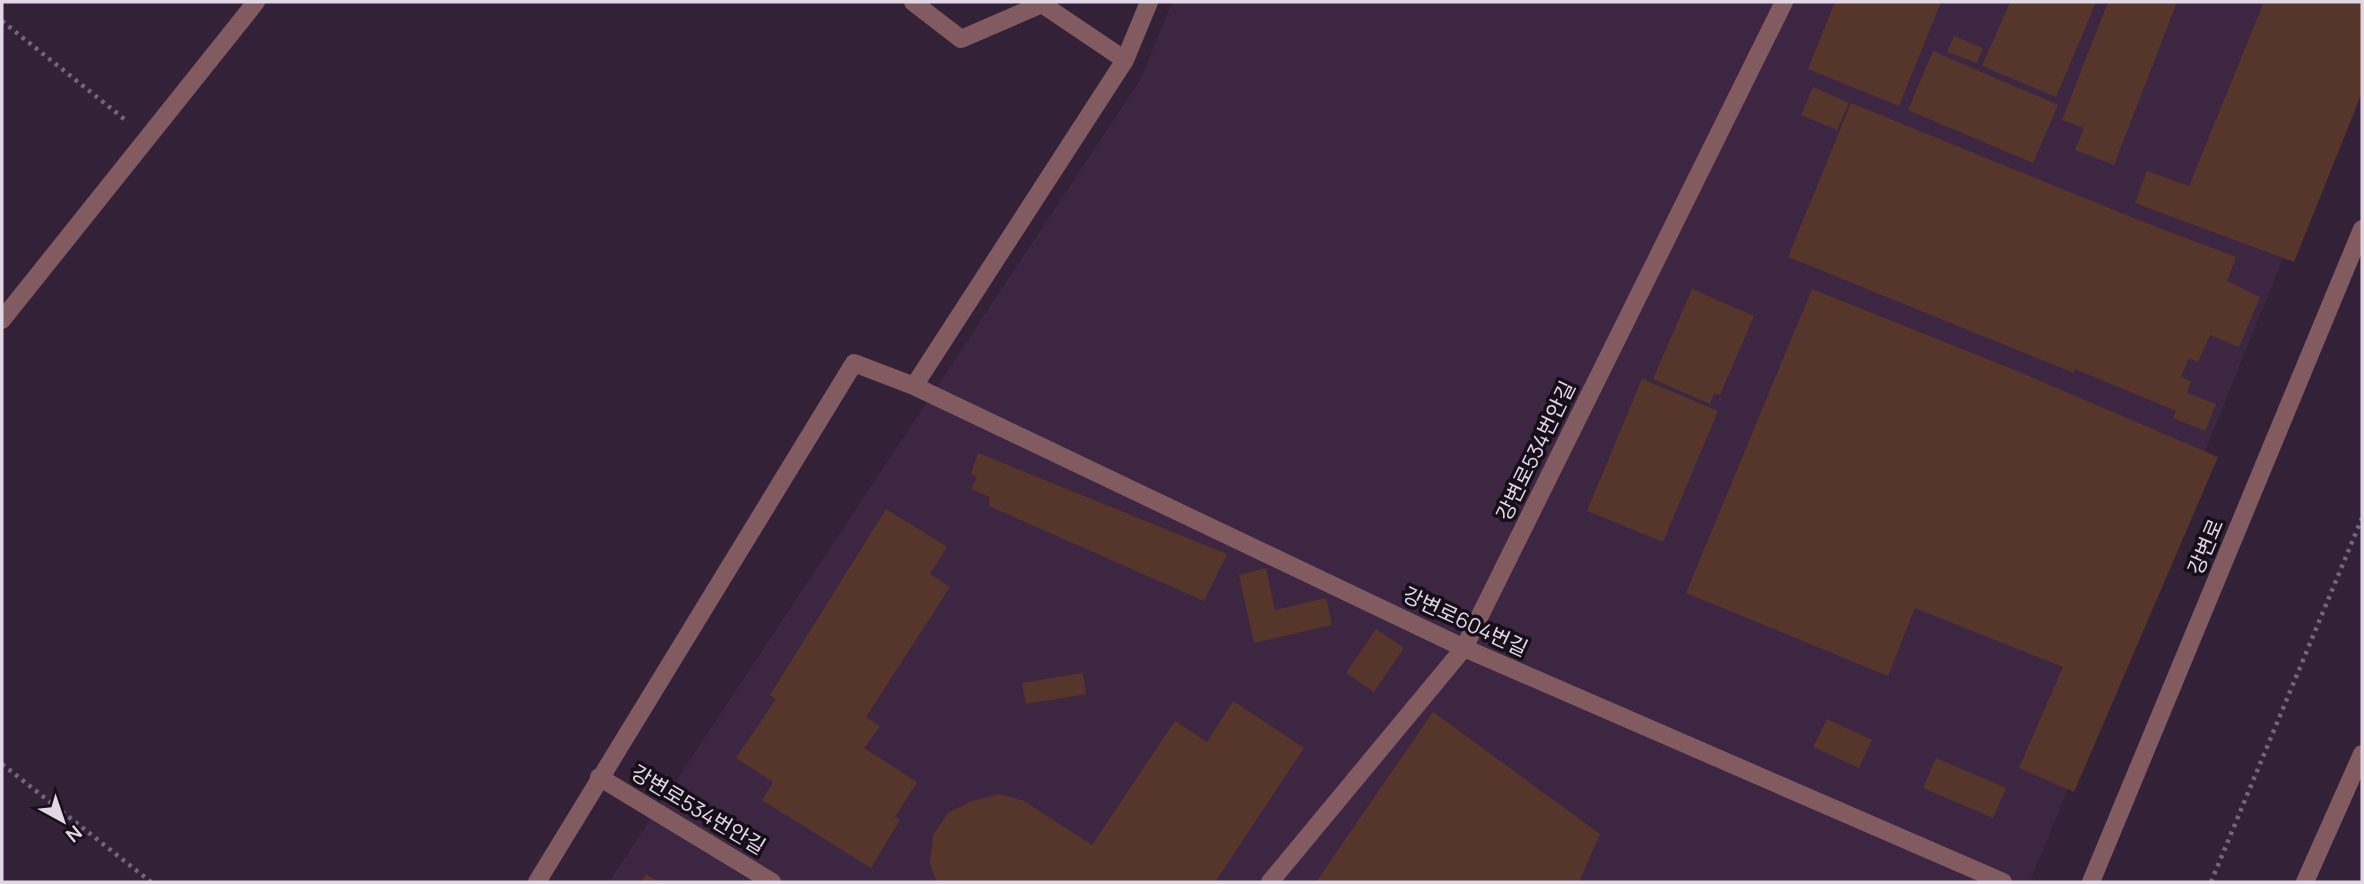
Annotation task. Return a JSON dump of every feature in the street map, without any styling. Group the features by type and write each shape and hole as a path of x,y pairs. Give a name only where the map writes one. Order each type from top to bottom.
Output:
{"street":[{"path":"2,320 256,2"},
{"path":"913,2 961,39 1042,4 1125,60"},
{"path":"914,386 1125,60 1149,2"},
{"name":"강변로534번안길","path":"1270,882 1464,648 1784,2"},
{"name":"강변로","path":"2091,882 2362,229"},
{"name":"강변로604번길","path":"599,777 854,363 914,386 1464,648 2003,882"},
{"path":"2305,882 2362,754"},
{"path":"537,882 599,777"},
{"name":"강변로534번안길","path":"599,777 772,882"}],"path":[{"path":"2,22 148,138"},
{"path":"2211,882 2362,519"},
{"path":"2,764 151,882"}],"shaded area":[{"path":"1172,2 2362,2 2362,64 2030,882 609,882 1140,80"}],"building":[{"path":"1835,2 1941,2 1899,106 1808,69"},
{"path":"2010,2 2096,2 2056,97 1982,66"},
{"path":"2108,2 2177,2 2114,165 2075,150 2084,128 2062,120"},
{"path":"2264,2 2362,2 2362,93 2294,262 2135,203 2147,171 2189,186"},
{"path":"1954,36 1983,48 1977,63 1947,52"},
{"path":"1933,51 2058,105 2033,163 1908,110"},
{"path":"1813,87 1849,103 1837,130 1801,115"},
{"path":"1851,103 2236,257 2227,281 2260,297 2239,347 2210,335 2198,362 2189,358 2181,377 2191,381 2187,393 2216,404 2205,431 2173,418 2176,411 2075,369 2074,373 1788,257"},
{"path":"1692,289 1754,316 1720,395 1714,393 1710,404 1653,379"},
{"path":"1812,289 2017,371 2218,457 2074,792 2019,768 2063,667 1915,608 1888,676 1686,593"},
{"path":"1642,379 1718,411 1663,542 1587,511"},
{"path":"978,453 1227,554 1204,601 989,506 990,497 971,489 977,477 971,474"},
{"path":"886,509 947,547 930,574 950,587 866,717 880,726 864,748 917,782 895,817 900,820 871,868 762,800 773,782 736,758 776,699 770,695"},
{"path":"1266,568 1275,610 1326,598 1332,625 1254,643 1239,575"},
{"path":"1376,629 1404,648 1374,692 1346,673"},
{"path":"1083,673 1086,694 1026,704 1022,683"},
{"path":"1233,701 1304,748 1215,882 937,882 930,864 933,835 948,813 972,801 1000,794 1024,801 1092,845 1175,721 1207,742"},
{"path":"1433,712 1600,834 1579,882 1316,882"},
{"path":"1827,719 1872,740 1859,768 1813,747"},
{"path":"1936,758 2006,788 1993,818 1923,788"},
{"path":"646,874 659,882 641,882"}]}
